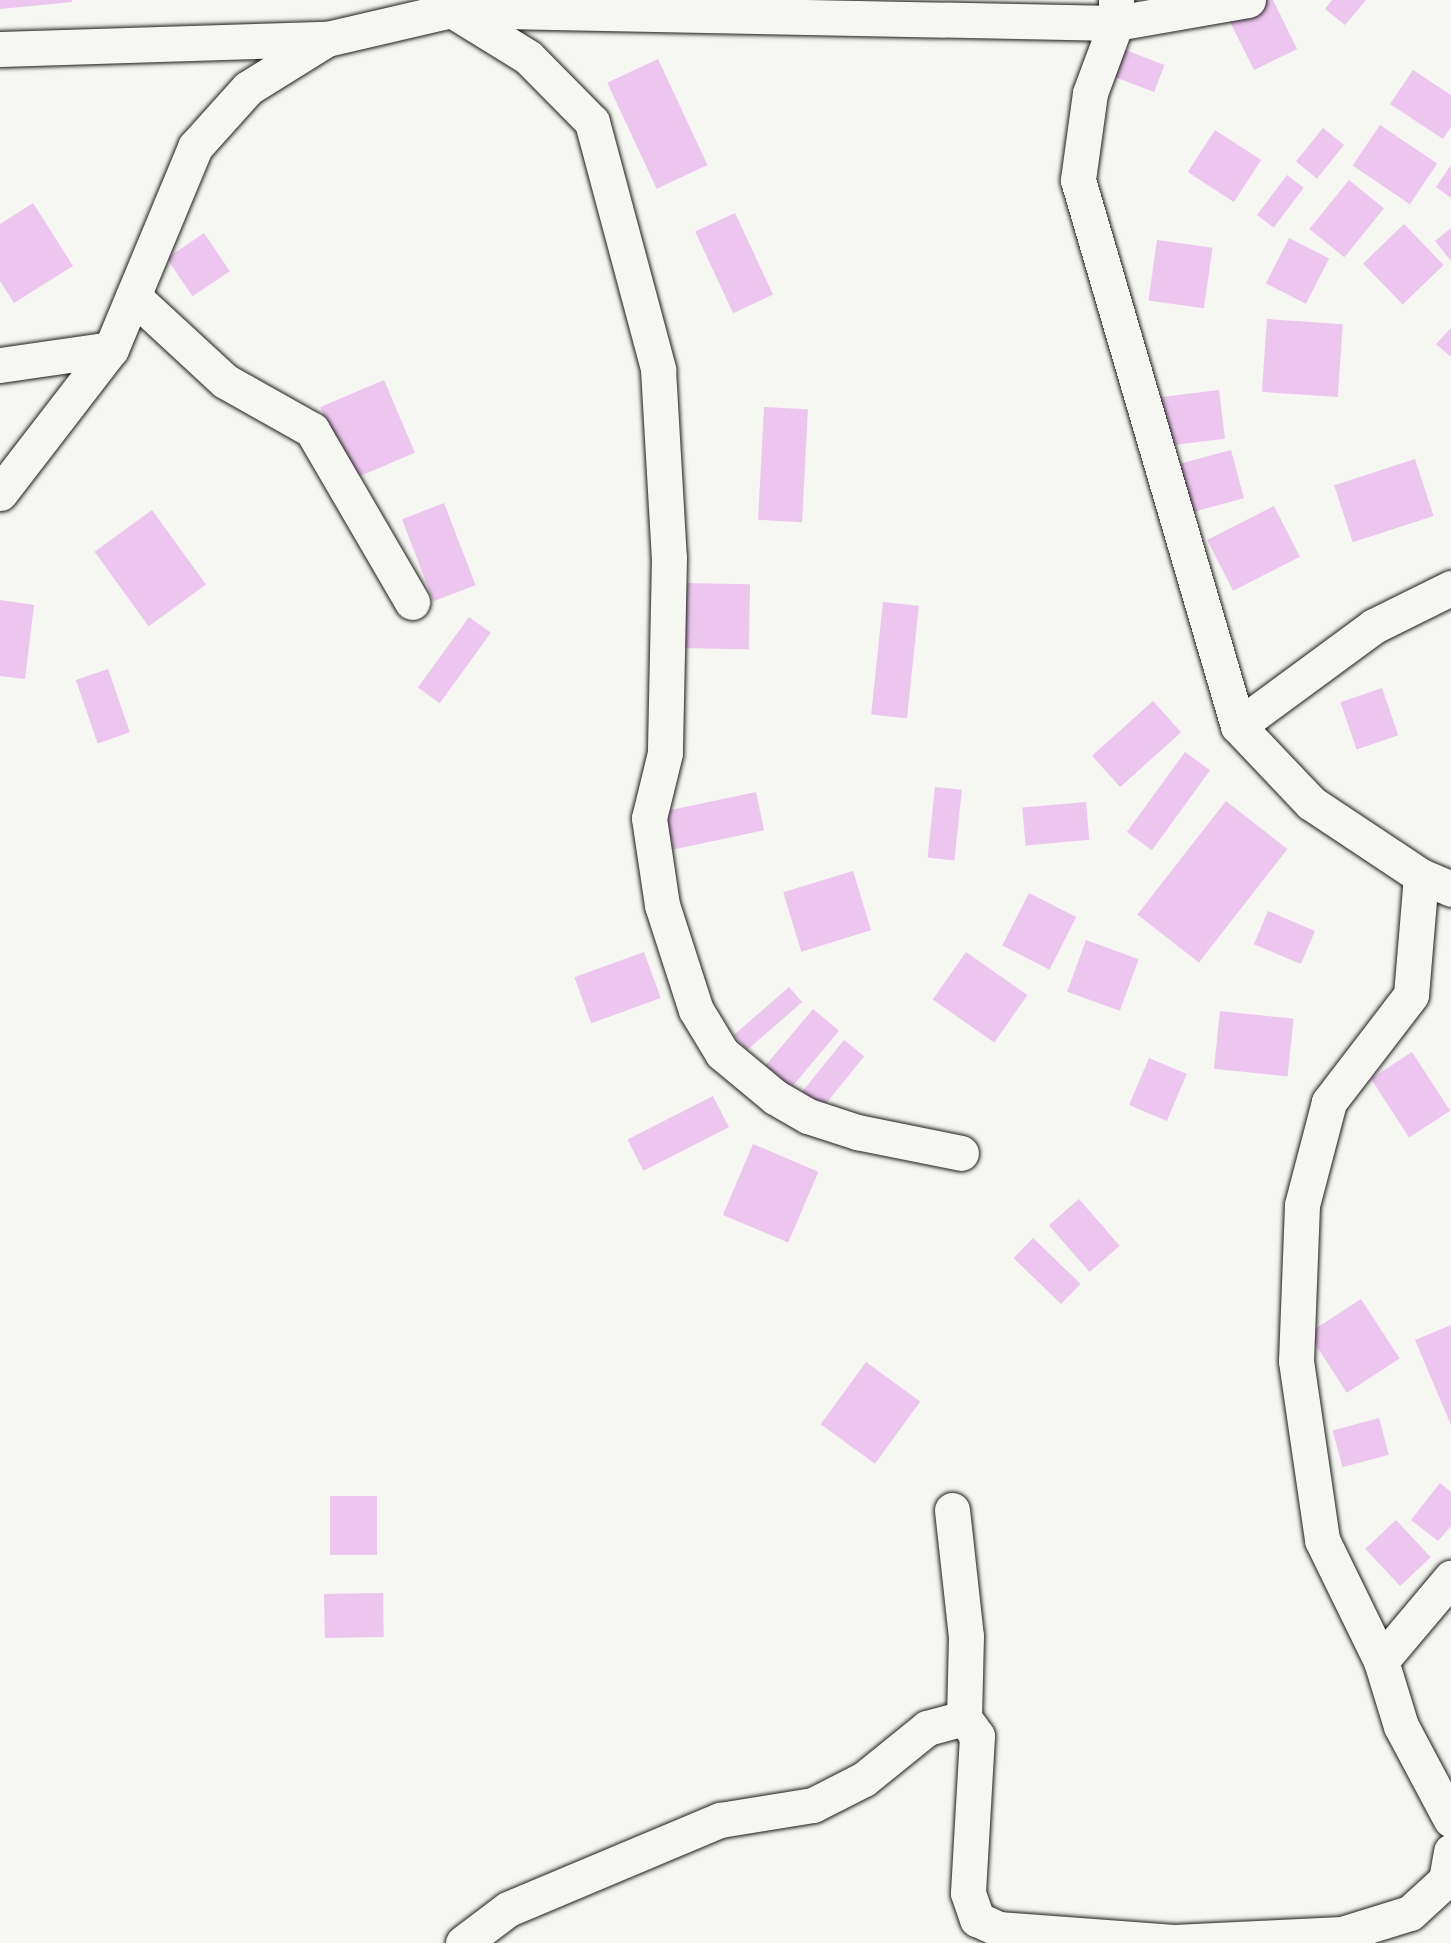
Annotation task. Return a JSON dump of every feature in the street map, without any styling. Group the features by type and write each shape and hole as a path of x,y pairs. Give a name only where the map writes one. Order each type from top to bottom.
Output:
{"street":[{"path":"0,49 42,51 327,39 452,10 653,6 1116,11 1248,0"},
{"path":"452,10 528,57 592,122 658,369 669,558 665,753 649,818 663,905 696,1010 722,1053 775,1097 808,1116 857,1132 961,1153"},
{"path":"1116,11 1090,93 1078,180 1170,480 1238,726 1311,803 1436,882 1411,995 1329,1102 1301,1205 1296,1361 1322,1540 1381,1661 1401,1726 1451,1820"},
{"path":"0,36 42,51"},
{"path":"0,493 111,349 195,147 247,88 327,39"},
{"path":"132,296 225,381 312,430 412,602"},
{"path":"0,365 111,349"},
{"path":"1238,726 1374,626 1451,589"},
{"path":"952,1510 966,1636 964,1718 977,1736 968,1893 977,1919 998,1928 1174,1942 1342,1934 1409,1913 1446,1880 1451,1851"},
{"path":"1381,1661 1451,1578"},
{"path":"463,1943 509,1909 720,1820 813,1805 864,1779 927,1728 964,1718"}],"building":[{"path":"0,0 72,0 72,2 0,9"},
{"path":"1265,0 1273,0 1297,49 1254,70 1228,18"},
{"path":"1332,0 1366,0 1345,25 1325,9"},
{"path":"1115,46 1164,65 1154,92 1105,73"},
{"path":"658,59 707,165 657,189 607,83"},
{"path":"1413,70 1451,95 1451,127 1443,139 1390,104"},
{"path":"1380,125 1437,164 1410,204 1353,166"},
{"path":"1323,128 1344,145 1317,178 1296,161"},
{"path":"1215,130 1261,160 1234,202 1188,172"},
{"path":"1451,165 1451,198 1436,187"},
{"path":"1287,175 1304,188 1274,228 1257,215"},
{"path":"1349,180 1384,208 1344,257 1309,229"},
{"path":"33,203 73,266 14,303 0,281 0,224"},
{"path":"735,213 773,295 733,313 695,232"},
{"path":"1404,224 1444,265 1403,305 1363,264"},
{"path":"1451,228 1451,261 1435,241"},
{"path":"204,233 230,271 192,296 167,258"},
{"path":"1289,238 1329,258 1306,304 1266,283"},
{"path":"1157,240 1212,248 1204,308 1149,300"},
{"path":"1267,319 1343,324 1338,397 1262,392"},
{"path":"1451,328 1451,357 1436,344"},
{"path":"384,380 415,453 351,480 320,407"},
{"path":"1219,390 1225,439 1163,446 1157,398"},
{"path":"764,407 808,409 802,522 758,520"},
{"path":"1231,450 1244,498 1190,513 1177,464"},
{"path":"1415,459 1434,516 1353,542 1334,485"},
{"path":"444,503 476,585 434,601 402,519"},
{"path":"1274,506 1300,557 1233,591 1207,540"},
{"path":"152,510 206,584 149,626 95,552"},
{"path":"681,583 750,584 749,649 680,648"},
{"path":"0,600 34,605 25,679 0,676"},
{"path":"883,602 919,606 907,718 871,714"},
{"path":"469,617 491,633 440,703 418,687"},
{"path":"108,669 130,732 98,743 76,680"},
{"path":"1382,688 1398,735 1357,750 1340,702"},
{"path":"1153,701 1181,732 1120,787 1092,756"},
{"path":"1185,752 1210,770 1152,850 1127,832"},
{"path":"935,787 962,790 954,860 928,858"},
{"path":"756,792 764,830 667,851 659,813"},
{"path":"1226,801 1287,849 1199,962 1137,914"},
{"path":"1086,802 1089,840 1026,845 1022,808"},
{"path":"853,871 871,930 801,952 783,892"},
{"path":"1029,893 1076,917 1049,970 1002,946"},
{"path":"1268,911 1315,931 1301,964 1254,944"},
{"path":"1086,940 1139,959 1120,1011 1067,992"},
{"path":"644,952 661,998 591,1023 574,977"},
{"path":"966,952 1027,995 994,1043 933,1000"},
{"path":"789,987 802,1002 747,1050 734,1035"},
{"path":"813,1009 839,1031 773,1109 747,1087"},
{"path":"1220,1011 1294,1019 1288,1076 1214,1069"},
{"path":"844,1040 864,1056 819,1112 799,1096"},
{"path":"1412,1052 1450,1111 1409,1137 1371,1079"},
{"path":"1149,1058 1187,1074 1167,1121 1129,1105"},
{"path":"713,1096 729,1127 643,1171 627,1140"},
{"path":"753,1144 818,1172 788,1243 723,1215"},
{"path":"1079,1199 1120,1246 1089,1272 1049,1225"},
{"path":"1033,1238 1080,1284 1061,1304 1014,1258"},
{"path":"1361,1299 1400,1359 1347,1393 1308,1333"},
{"path":"1451,1325 1451,1425 1415,1340"},
{"path":"866,1362 920,1401 875,1464 821,1424"},
{"path":"1379,1418 1389,1455 1342,1467 1333,1430"},
{"path":"1440,1483 1451,1492 1451,1526 1438,1541 1411,1520"},
{"path":"330,1496 377,1496 377,1555 330,1555"},
{"path":"1396,1520 1431,1557 1400,1586 1365,1549"},
{"path":"383,1593 384,1637 325,1638 324,1594"}]}
